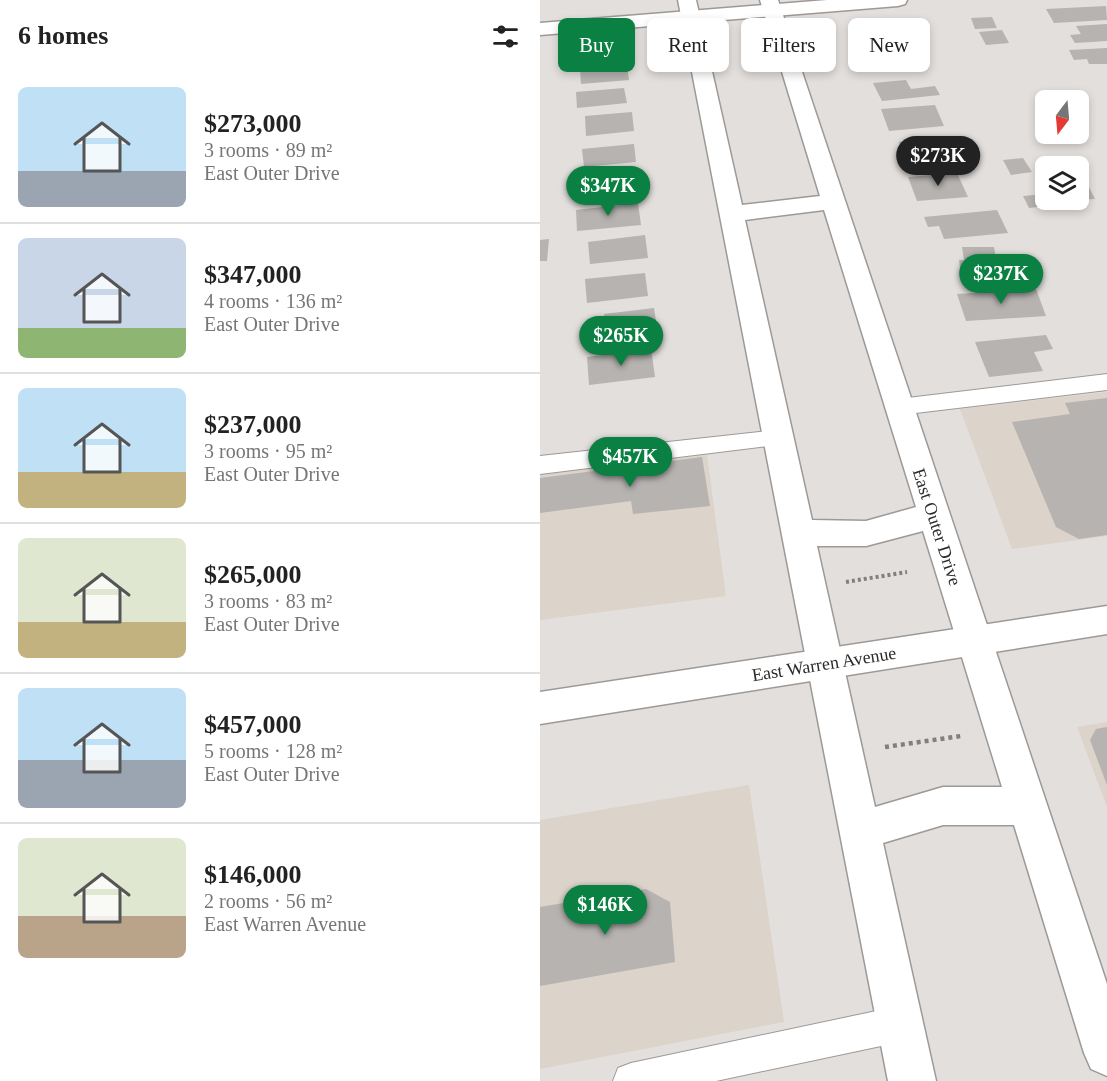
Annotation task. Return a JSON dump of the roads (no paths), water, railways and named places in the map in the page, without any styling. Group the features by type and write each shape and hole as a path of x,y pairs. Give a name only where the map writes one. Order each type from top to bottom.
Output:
{"street":[{"path":"540,29 689,8 898,0"},
{"name":"East Outer Drive","path":"771,5 1027,806 1096,985 1107,1053"},
{"path":"689,8 912,1081"},
{"path":"731,214 833,202"},
{"path":"796,531 830,536 866,536 898,528 933,514"},
{"name":"East Warren Avenue","path":"540,708 1107,620"},
{"path":"861,832 901,817 943,806 1027,806"}],"lane":[{"path":"899,407 1107,382"},
{"path":"540,465 777,438"},
{"path":"631,1081 900,1024"}]}
